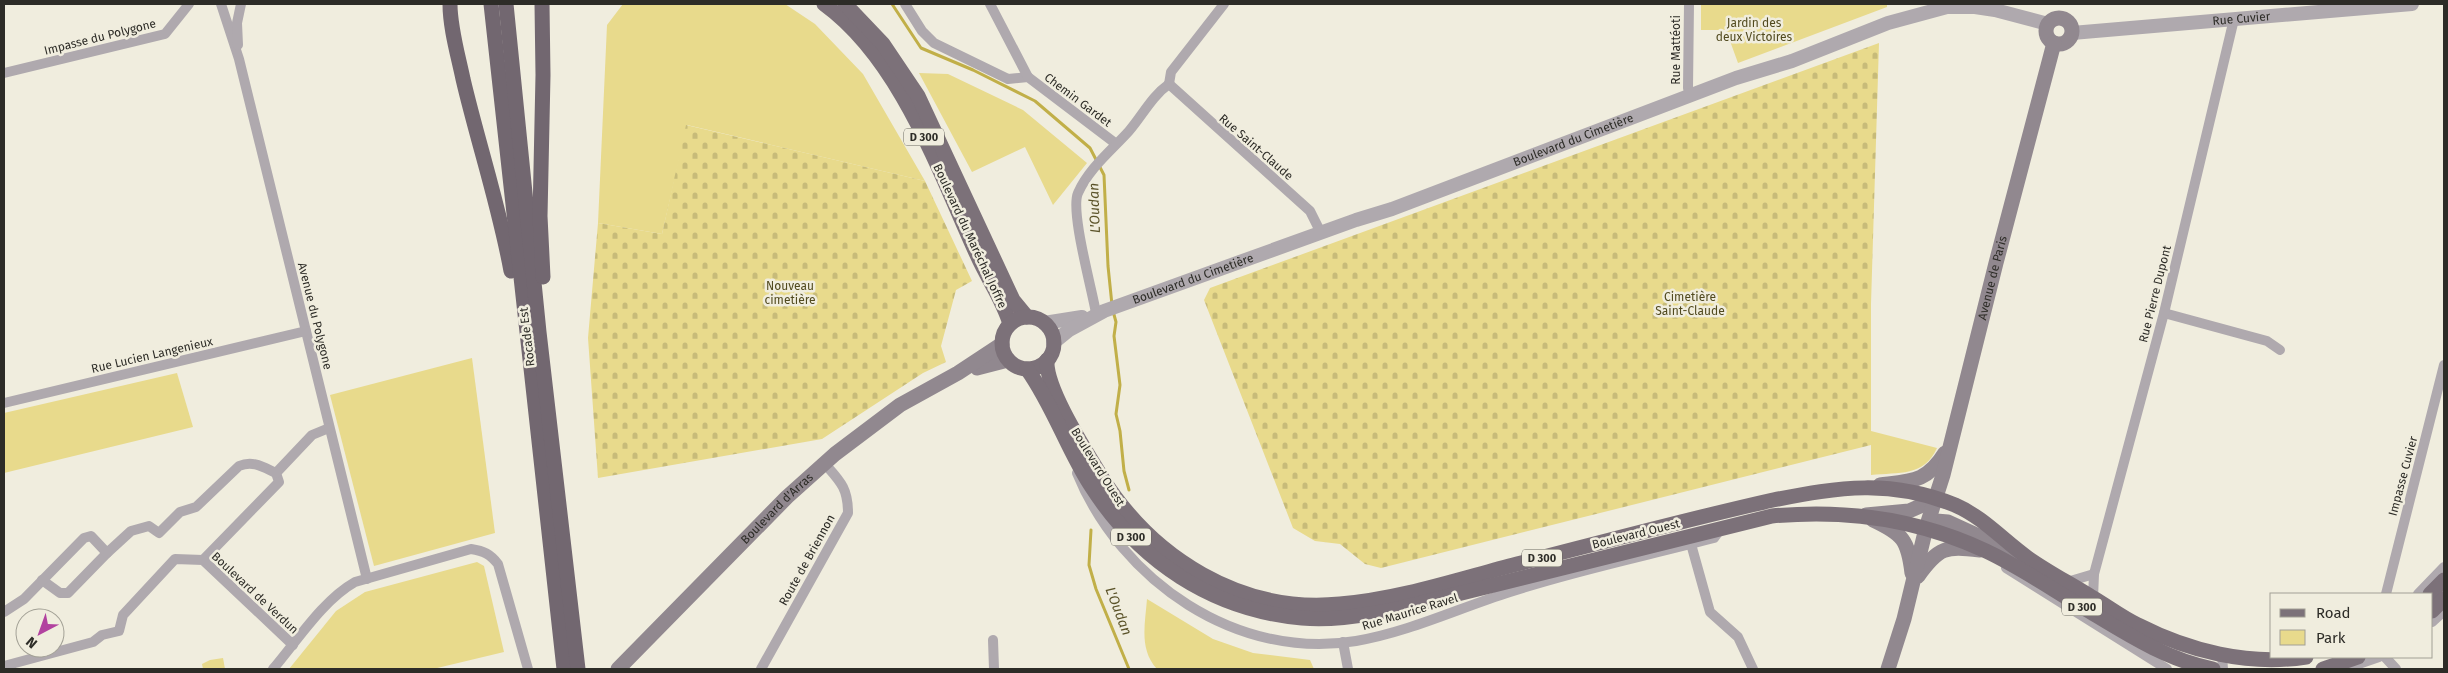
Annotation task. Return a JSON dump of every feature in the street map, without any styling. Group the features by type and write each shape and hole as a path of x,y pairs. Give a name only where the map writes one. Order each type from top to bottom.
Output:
{"highway":[{"name":"Rocade Est","path":"490,4 564,669"},
{"name":"Rocade Est","path":"506,4 540,332 578,669"},
{"path":"449,6 467,97 494,193 511,274 522,294"},
{"path":"540,332 545,317 540,216 543,9"}],"main road":[{"name":"Boulevard du Maréchal Joffre","path":"824,4 857,34 879,61 897,88 924,137 1010,324"},
{"name":"Boulevard du Maréchal Joffre","path":"845,4 883,44 918,96 1013,300 1027,318"},
{"path":"2056,15 2070,24 2072,33 2064,43 2054,43 2046,35 2056,15"},
{"name":"Avenue de Paris","path":"1904,619 1926,528 1952,441 1996,263 2054,43"},
{"path":"1027,318 1044,323 1049,329 1053,343 1052,351 1047,360 1037,367 1027,369 1017,366 1008,360 1002,344 1005,331 1010,324 1027,318"},
{"name":"Boulevard d'Arras","path":"618,669 786,497 900,405 958,373 1002,344"},
{"name":"Boulevard d'Arras","path":"958,373 990,363 1008,360"},
{"name":"Boulevard Ouest","path":"1047,360 1050,381 1061,413 1090,484 1111,516 1139,546 1180,579 1209,594 1256,610 1302,618 1365,615 1772,516 1793,514 1862,515 1926,528 1966,542 1986,551 2142,642 2194,666 2213,669"},
{"name":"Boulevard Ouest","path":"1027,369 1061,413 1120,505 1152,540 1177,560 1203,576 1235,589 1273,600 1309,606 1364,601 1428,587 1774,500 1814,492 1872,486 1911,492 1933,506 1969,513 2027,558 2136,625 2223,662 2272,658"},
{"path":"1872,486 1921,478 1934,469 1952,441"},
{"path":"1862,515 1909,511 1933,506"},
{"path":"1862,515 1890,528 1903,538 1909,552 1913,583"},
{"path":"1926,528 1936,522 1948,522 2027,558"},
{"path":"1913,583 1930,559 1941,551 1958,548 1986,551"},
{"path":"2431,593 2444,580"},
{"path":"2433,610 2444,599"},
{"path":"1888,669 1904,619"},
{"path":"1899,669 1903,650 1904,619"},
{"path":"2323,669 2355,658"}],"street":[{"name":"Impasse du Polygone","path":"4,73 165,34 189,4"},
{"name":"Avenue du Polygone","path":"221,4 239,59 366,579"},
{"name":"Avenue du Polygone","path":"239,59 237,23 241,4"},
{"name":"Chemin Gardet","path":"905,4 922,32 934,43 1008,80 1028,77 1115,143"},
{"path":"990,4 1028,77"},
{"path":"1100,312 1078,218 1078,194 1115,143 1125,135 1159,92 1169,84 1171,72 1224,4"},
{"name":"Rue Mattéoti","path":"1689,4 1688,88 1690,96"},
{"name":"Rue Cuvier","path":"2072,33 2234,19 2327,7 2412,4"},
{"name":"Boulevard du Cimetière","path":"1044,323 1069,320 1100,312 1322,232 1392,209 1736,78 1792,61 1919,8 1975,7 2056,15"},
{"name":"Rue Pierre Dupont","path":"2093,598 2094,574 2164,313 2234,19"},
{"name":"Rue Saint-Claude","path":"1169,84 1310,211 1322,232"},
{"name":"Boulevard du Cimetière","path":"1053,343 1069,330 1100,312"},
{"path":"2164,313 2267,341 2280,350"},
{"name":"Rue Lucien Langenieux","path":"4,403 306,331"},
{"name":"Impasse Cuvier","path":"2386,593 2444,365"},
{"name":"Rue Maurice Ravel","path":"1061,413 1081,484 1097,515 1137,564 1168,592 1195,611 1236,629 1270,638 1312,645 1383,635 1510,592 1714,538 1722,527"},
{"path":"276,473 312,435 329,428"},
{"path":"42,580 60,593 68,593 131,531 149,526 159,532 180,512 196,507 239,466 247,462 257,464 276,473 279,482 203,560"},
{"name":"Route de Briennon","path":"761,669 848,513 848,500 843,485 825,464"},
{"path":"4,612 10,610 24,599 84,538 91,536 107,553"},
{"path":"1691,544 1710,612 1738,637 1753,669"},
{"path":"273,669 327,604 343,589 366,579 471,549 484,551 492,556 498,564 528,669"},
{"path":"1986,551 2017,576 2167,669"},
{"name":"Boulevard de Verdun","path":"4,666 93,642 102,635 119,631 122,615 175,559 203,560 293,646"},
{"path":"2419,593 2444,567"},
{"path":"2068,582 2094,574"},
{"path":"2433,621 2444,611"},
{"path":"993,640 994,669"},
{"path":"1343,642 1348,669"},
{"path":"2343,669 2376,658"},
{"path":"2386,658 2396,669"}],"green space":[{"path":"623,4 785,4 815,24 863,74 925,181 687,125 662,234 598,223 607,25"},
{"name":"Jardin des deux Victoires","path":"1701,4 1887,4 1887,7 1738,63 1726,30 1701,30"},
{"name":"Cimetière Saint-Claude","path":"1879,43 1871,304 1871,445 1381,568 1365,564 1340,544 1315,541 1293,528 1204,300 1210,288"},
{"path":"919,73 948,74 1023,110 1087,163 1053,205 1025,147 972,172"},
{"name":"Nouveau cimetière","path":"686,125 925,181 972,281 956,290 941,346 946,362 923,373 822,439 598,478 588,338 598,223 662,234"},
{"path":"472,358 495,533 374,566 330,395"},
{"path":"177,373 193,427 4,473 4,413"},
{"path":"1871,431 1937,448 1932,457 1918,468 1901,473 1871,475"},
{"path":"477,562 484,566 504,652 433,669 289,669 336,611 365,592"},
{"path":"1147,599 1213,639 1253,653 1310,660 1314,669 1157,669 1151,661 1145,645"},
{"path":"223,658 225,669 203,669 202,664 210,660"}],"waterway":[{"name":"L'Oudan","path":"892,4 921,48 973,70 1035,101 1090,148 1104,175 1108,266 1112,305"},
{"name":"L'Oudan","path":"1113,311 1116,322 1114,336 1120,385 1116,414 1120,431 1124,471 1129,490"},
{"name":"L'Oudan","path":"1091,530 1089,565 1096,589 1129,669"}]}
